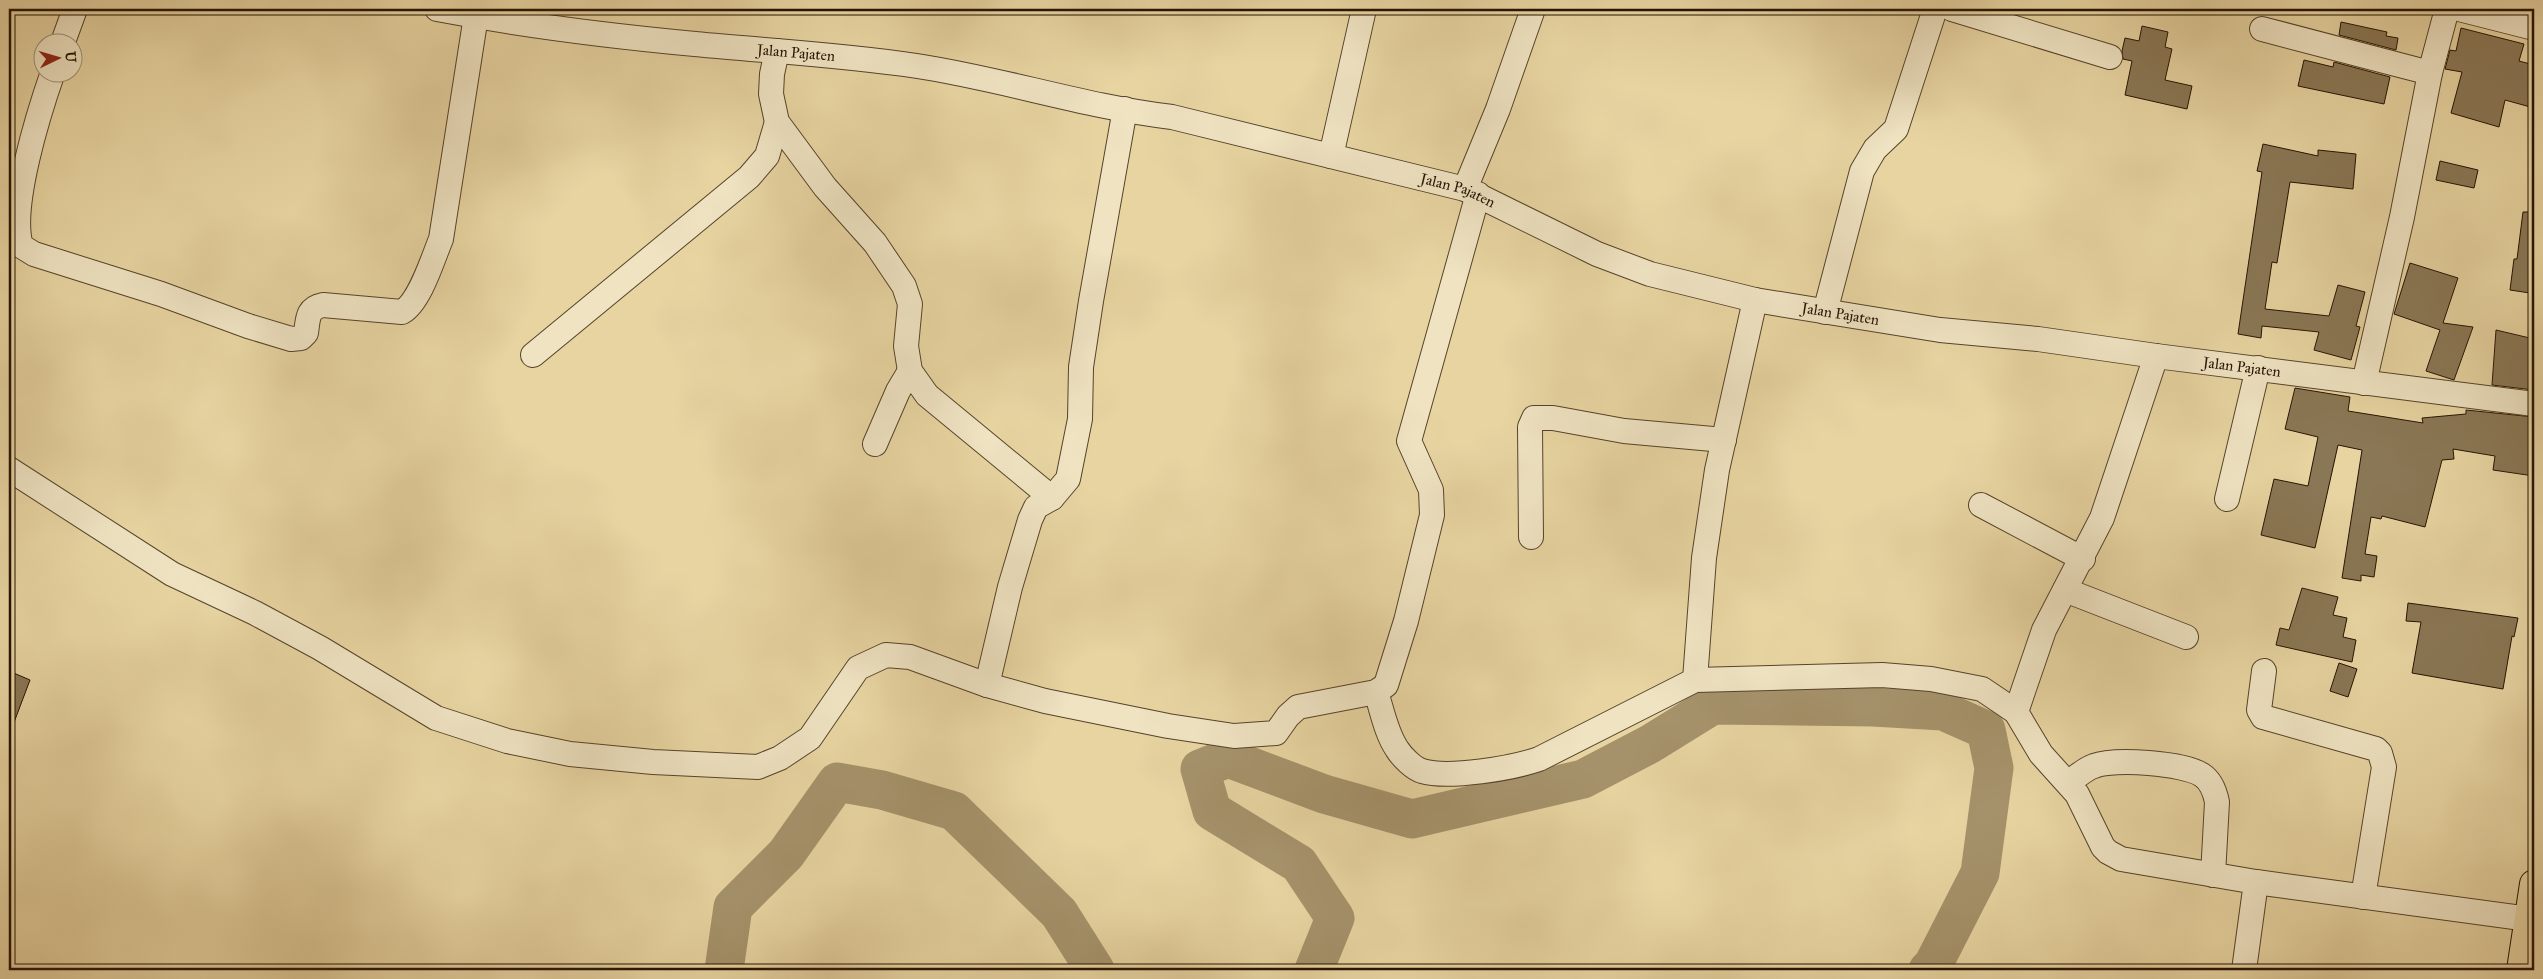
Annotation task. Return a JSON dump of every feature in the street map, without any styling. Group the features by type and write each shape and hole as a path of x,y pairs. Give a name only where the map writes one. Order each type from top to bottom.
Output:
{"highway":[{"path":"2521,970 2534,884"}],"street":[{"path":"67,32 75,9"},
{"name":"Jalan Pajaten","path":"437,9 476,16 694,44 925,67 1163,116 1471,192 1597,254 1659,277 1754,300 1940,330 2038,339 2156,356 2534,404"},
{"path":"1331,156 1364,9"},
{"path":"9,469 172,574 255,613 320,648 436,718 508,741 588,756 699,765 758,767 780,758 810,738 858,668 886,655 910,657 987,685 1054,703 1168,726 1234,736 1276,733 1288,716 1310,705 1376,692 1386,685 1406,621 1432,515 1432,490 1409,441 1471,192 1533,9"},
{"path":"1825,312 1862,171 1875,149 1896,129 1935,9"},
{"path":"1952,9 2110,57"},
{"path":"2364,383 2402,217 2430,73 2446,9"},
{"path":"2459,9 2534,28"},
{"path":"50,82 28,155 18,222 21,246 34,254 160,294 248,326 291,339 297,339 306,333 310,310 314,306 323,305 402,312 412,302 429,270 441,239 476,16"},
{"path":"2262,29 2430,73"},
{"path":"777,51 772,74 771,94 777,122 825,187 875,243 904,286 910,304 906,346 910,371 927,395 1052,498"},
{"path":"987,685 1010,587 1030,520 1036,507 1052,498 1068,479 1080,419 1081,367 1125,109"},
{"path":"533,355 749,177 766,156 777,122"},
{"path":"1695,680 1704,558 1724,440 1754,300"},
{"path":"2016,712 2044,630 2102,518 2118,476 2156,356"},
{"path":"2227,499 2258,368"},
{"path":"875,444 898,391 910,371"},
{"path":"1531,537 1530,427 1534,418 1553,418 1624,431 1724,440"},
{"path":"1982,505 2082,559"},
{"path":"2065,590 2186,637"},
{"path":"2264,671 2259,710 2263,717 2376,749 2382,758 2384,767 2363,897"},
{"path":"1376,692 1396,748 1406,760 1421,771 1446,774 1518,766 1539,759 1695,680 1882,675 1931,679 1982,689 2016,712 2041,754 2068,782 2079,798 2108,852 2121,859 2256,882 2529,919"},
{"path":"2068,782 2094,766 2112,763 2166,766 2190,770 2203,775 2215,791 2217,802 2213,875"},
{"path":"2244,970 2256,882"}],"building":[{"path":"2341,22 2387,32 2386,36 2398,38 2396,50 2339,35"},
{"path":"2142,26 2168,32 2165,47 2172,49 2165,80 2192,86 2187,109 2125,95 2132,61 2123,59 2122,51 2125,38 2139,41"},
{"path":"2461,28 2524,44 2519,61 2534,65 2534,108 2505,100 2499,127 2451,113 2462,72 2445,69 2450,50 2456,51"},
{"path":"2304,60 2333,67 2334,62 2390,77 2384,104 2298,86"},
{"path":"2263,144 2318,156 2318,150 2356,154 2353,189 2290,182 2277,263 2272,262 2265,309 2329,316 2338,285 2365,292 2356,326 2360,327 2351,360 2314,350 2319,332 2262,326 2261,338 2238,334 2262,172 2257,171"},
{"path":"2440,161 2478,170 2474,188 2436,180"},
{"path":"2523,212 2534,212 2534,274 2530,293 2510,290 2514,259 2517,259"},
{"path":"2410,263 2458,278 2443,323 2473,327 2454,380 2426,371 2440,330 2394,314"},
{"path":"2496,330 2534,339 2534,357 2530,380 2534,380 2534,390 2492,385"},
{"path":"2295,388 2350,397 2348,411 2423,423 2422,418 2466,414 2466,410 2534,417 2534,476 2493,470 2495,456 2453,449 2454,459 2442,460 2425,527 2382,516 2381,519 2371,517 2365,554 2377,556 2374,577 2361,575 2361,581 2342,578 2362,450 2338,445 2315,548 2261,535 2274,479 2308,486 2318,437 2285,429"},
{"path":"2302,588 2338,597 2333,615 2347,618 2343,637 2356,640 2352,662 2276,645 2280,628 2289,630"},
{"path":"2408,603 2518,618 2514,637 2512,636 2503,689 2412,673 2421,622 2406,621"},
{"path":"2339,663 2357,669 2348,697 2330,691"},
{"path":"9,671 30,680 10,733 9,732"}],"waterway":[{"path":"1314,970 1335,918 1299,864 1212,811 1200,769 1228,758 1324,794 1412,819 1583,779 1650,744 1713,705 1873,707 1943,711 1986,730 1994,768 1980,873 1933,965 1928,970"},
{"path":"724,970 733,907 786,854 837,782 882,790 954,811 1059,913 1095,970"}]}
